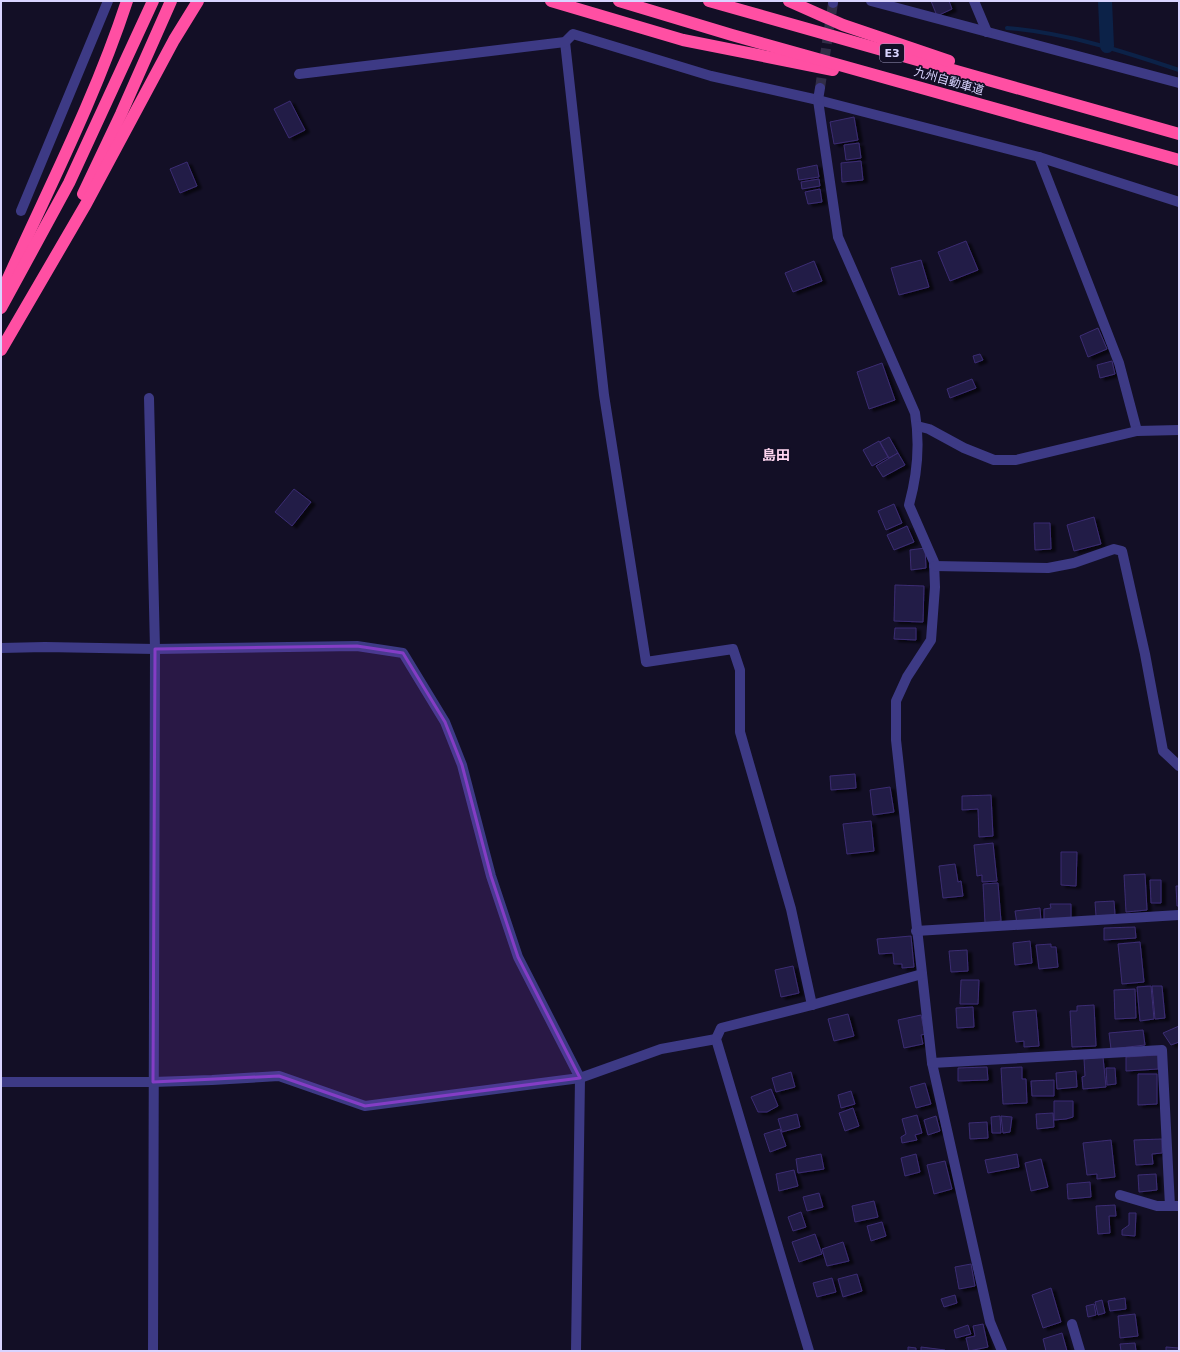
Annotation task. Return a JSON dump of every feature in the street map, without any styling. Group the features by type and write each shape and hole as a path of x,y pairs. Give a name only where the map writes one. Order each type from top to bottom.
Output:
{"highway":[{"path":"1,294 81,119 108,54 127,1"},
{"path":"1,308 69,183 153,1"},
{"path":"33,294 121,114 170,1"},
{"path":"1,350 86,204 174,40 198,1"},
{"path":"551,1 683,40 928,90"},
{"name":"九州自動車道","path":"619,1 928,90 1179,160"},
{"name":"九州自動車道","path":"709,1 1179,134"},
{"path":"789,1 843,25 1075,105"}],"street":[{"path":"21,211 108,1"},
{"path":"870,1 1179,84"},
{"path":"974,1 987,32"},
{"path":"299,74 565,42 573,34 711,76 818,100 1039,157 1179,202"},
{"path":"565,42 604,395 646,662 733,649 740,670 740,732 791,909 812,1005"},
{"path":"820,88 818,100 838,236 914,414 917,426 916,467 913,490 909,505 934,566 932,640 907,677 896,701 896,740 916,931 932,1063 990,1322 1002,1351"},
{"path":"1039,157 1119,363 1137,431"},
{"path":"149,398 155,650 153,1351"},
{"path":"917,426 994,460 1016,460 1137,431 1179,430"},
{"path":"934,566 1048,568 1074,563 1114,548 1122,551 1145,654 1162,751 1179,766"},
{"path":"1,648 45,647 155,650 357,646 403,653 445,722 462,765 491,876 518,957 580,1078 576,1351"},
{"path":"916,931 1179,915"},
{"path":"809,1351 716,1038 721,1028 812,1005 922,974"},
{"path":"1,1082 153,1082 280,1076 365,1106 580,1078 661,1049 716,1038"},
{"path":"932,1063 1162,1050 1175,1206 1157,1206 1120,1195"},
{"path":"1072,1324 1080,1351"}],"highlighted area":[{"path":"357,646 403,653 445,722 462,765 491,876 518,957 580,1078 365,1106 279,1076 153,1082 155,649"}],"building":[{"path":"931,1 949,1 952,9 937,16"},
{"path":"290,101 305,130 289,138 274,109"},
{"path":"854,117 858,140 834,144 830,122"},
{"path":"859,143 861,158 846,160 844,145"},
{"path":"861,161 863,180 842,182 841,163"},
{"path":"187,162 197,186 180,193 170,169"},
{"path":"817,165 819,177 799,180 797,169"},
{"path":"819,179 820,186 802,189 801,182"},
{"path":"820,189 822,202 808,204 805,192"},
{"path":"966,241 978,270 950,281 938,252"},
{"path":"921,260 929,287 899,295 891,268"},
{"path":"814,261 822,281 793,292 785,273"},
{"path":"1098,328 1107,349 1088,357 1080,336"},
{"path":"980,354 983,360 975,363 973,356"},
{"path":"1112,361 1115,374 1100,378 1097,365"},
{"path":"882,363 895,400 869,409 857,372"},
{"path":"972,379 976,388 950,398 947,389"},
{"path":"889,437 898,453 889,458 880,442"},
{"path":"879,441 888,457 872,466 863,450"},
{"path":"898,453 905,465 883,477 876,466"},
{"path":"294,489 311,502 292,526 275,512"},
{"path":"894,504 902,523 886,530 878,511"},
{"path":"1094,517 1101,544 1074,551 1067,525"},
{"path":"1034,523 1050,523 1051,549 1035,550"},
{"path":"907,526 914,542 894,550 887,535"},
{"path":"925,548 926,568 911,570 910,550"},
{"path":"895,585 924,586 923,622 894,621"},
{"path":"895,628 916,628 916,640 894,639"},
{"path":"855,774 856,788 831,790 830,776"},
{"path":"890,787 894,812 873,815 870,790"},
{"path":"991,795 993,836 979,837 978,809 962,810 962,796"},
{"path":"871,821 874,851 847,854 843,824"},
{"path":"993,843 997,881 982,882 982,875 977,876 974,845"},
{"path":"1061,852 1077,852 1076,886 1061,885"},
{"path":"955,864 958,882 961,881 963,896 943,898 939,866"},
{"path":"1145,874 1147,910 1126,912 1124,875"},
{"path":"1150,880 1161,880 1161,903 1151,903"},
{"path":"998,883 1001,921 985,923 983,884"},
{"path":"1176,886 1179,886 1179,906 1177,906"},
{"path":"1114,901 1115,915 1096,916 1095,902"},
{"path":"1050,904 1071,904 1071,920 1044,921 1044,909 1051,908"},
{"path":"1040,908 1041,921 1017,924 1015,911"},
{"path":"1135,927 1136,938 1104,940 1104,928"},
{"path":"911,936 914,967 902,968 902,964 894,964 893,953 879,954 877,939"},
{"path":"1030,941 1032,963 1015,965 1013,943"},
{"path":"1140,942 1144,982 1122,984 1118,944"},
{"path":"1051,944 1051,947 1056,947 1058,967 1039,969 1036,945"},
{"path":"967,950 968,971 951,972 949,951"},
{"path":"793,966 799,993 781,997 775,970"},
{"path":"961,980 979,980 978,1004 960,1004"},
{"path":"1151,986 1154,1019 1140,1021 1137,987"},
{"path":"1152,986 1162,986 1165,1018 1155,1019"},
{"path":"1135,989 1136,1018 1115,1019 1114,990"},
{"path":"1094,1005 1096,1046 1072,1047 1070,1011 1077,1011 1077,1006"},
{"path":"973,1007 974,1027 957,1028 956,1008"},
{"path":"1036,1010 1039,1046 1024,1047 1024,1041 1016,1042 1013,1012"},
{"path":"848,1014 854,1036 834,1041 828,1019"},
{"path":"921,1015 925,1034 921,1035 923,1044 904,1048 898,1020"},
{"path":"1179,1026 1179,1042 1171,1045 1163,1033"},
{"path":"1143,1030 1145,1045 1111,1049 1109,1033"},
{"path":"1158,1055 1158,1069 1126,1071 1126,1057"},
{"path":"1103,1057 1106,1087 1083,1089 1082,1077 1085,1076 1084,1059"},
{"path":"987,1067 988,1080 958,1081 958,1068"},
{"path":"1022,1067 1022,1079 1026,1079 1027,1103 1003,1104 1001,1068"},
{"path":"1106,1068 1115,1068 1116,1084 1107,1085"},
{"path":"1076,1071 1077,1087 1057,1089 1056,1073"},
{"path":"791,1072 795,1087 776,1092 772,1078"},
{"path":"1138,1074 1157,1074 1157,1104 1138,1105"},
{"path":"1054,1080 1054,1096 1032,1096 1031,1081"},
{"path":"925,1083 931,1104 916,1108 910,1087"},
{"path":"771,1089 778,1106 767,1112 758,1112 751,1097"},
{"path":"851,1091 855,1104 841,1108 838,1095"},
{"path":"1054,1101 1073,1101 1073,1117 1054,1120"},
{"path":"853,1108 859,1126 845,1131 839,1113"},
{"path":"1053,1113 1054,1127 1037,1129 1036,1114"},
{"path":"797,1114 800,1127 782,1132 778,1119"},
{"path":"917,1115 922,1133 915,1135 917,1140 902,1143 901,1137 906,1134 902,1119"},
{"path":"936,1116 940,1131 928,1135 924,1120"},
{"path":"1000,1116 1001,1133 992,1133 991,1117"},
{"path":"1001,1116 1012,1117 1010,1132 1003,1133"},
{"path":"987,1122 988,1138 970,1139 969,1123"},
{"path":"780,1129 786,1146 770,1152 764,1134"},
{"path":"1162,1139 1162,1153 1152,1154 1153,1164 1136,1165 1134,1140"},
{"path":"1111,1140 1115,1177 1097,1179 1097,1174 1087,1175 1083,1143"},
{"path":"821,1154 824,1169 798,1173 796,1159"},
{"path":"916,1154 920,1172 905,1176 901,1158"},
{"path":"1017,1154 1019,1167 988,1173 985,1160"},
{"path":"1041,1159 1048,1187 1031,1191 1025,1163"},
{"path":"945,1161 952,1189 934,1194 927,1165"},
{"path":"794,1170 798,1186 779,1191 776,1174"},
{"path":"1156,1174 1157,1190 1139,1192 1138,1175"},
{"path":"1090,1182 1091,1197 1068,1199 1067,1184"},
{"path":"819,1193 823,1207 807,1211 803,1197"},
{"path":"874,1201 878,1217 855,1222 852,1206"},
{"path":"1115,1205 1116,1216 1109,1216 1110,1233 1098,1234 1096,1206"},
{"path":"801,1212 806,1227 793,1231 788,1217"},
{"path":"1129,1213 1136,1213 1135,1236 1122,1235 1122,1230 1129,1225"},
{"path":"882,1222 886,1236 871,1241 867,1226"},
{"path":"815,1234 822,1254 799,1262 792,1242"},
{"path":"843,1242 849,1261 827,1266 822,1249"},
{"path":"971,1264 975,1286 959,1289 955,1267"},
{"path":"857,1274 862,1291 843,1297 838,1279"},
{"path":"832,1278 836,1292 817,1297 813,1283"},
{"path":"1051,1288 1061,1322 1043,1328 1032,1295"},
{"path":"955,1295 957,1303 944,1307 941,1299"},
{"path":"1125,1298 1126,1309 1110,1311 1108,1301"},
{"path":"1102,1300 1105,1313 1098,1315 1095,1302"},
{"path":"1094,1304 1096,1315 1088,1317 1086,1306"},
{"path":"1135,1314 1138,1336 1120,1338 1118,1316"},
{"path":"983,1324 988,1347 969,1351 966,1338 975,1336 973,1326"},
{"path":"968,1325 971,1334 956,1338 954,1330"},
{"path":"1062,1333 1067,1351 1046,1351 1043,1339"},
{"path":"1135,1343 1136,1351 1121,1351 1120,1344"},
{"path":"908,1347 916,1348 916,1351 908,1351"},
{"path":"921,1347 945,1350 945,1351 921,1351"},
{"path":"1166,1347 1179,1348 1179,1351 1166,1351"}],"waterway":[{"path":"1105,1 1107,46"},
{"path":"1007,28 1029,30 1073,38 1179,70"}],"tunnel":[{"path":"820,88 833,3"}],"district":[{"name":"島田","path":"776,455"}]}
